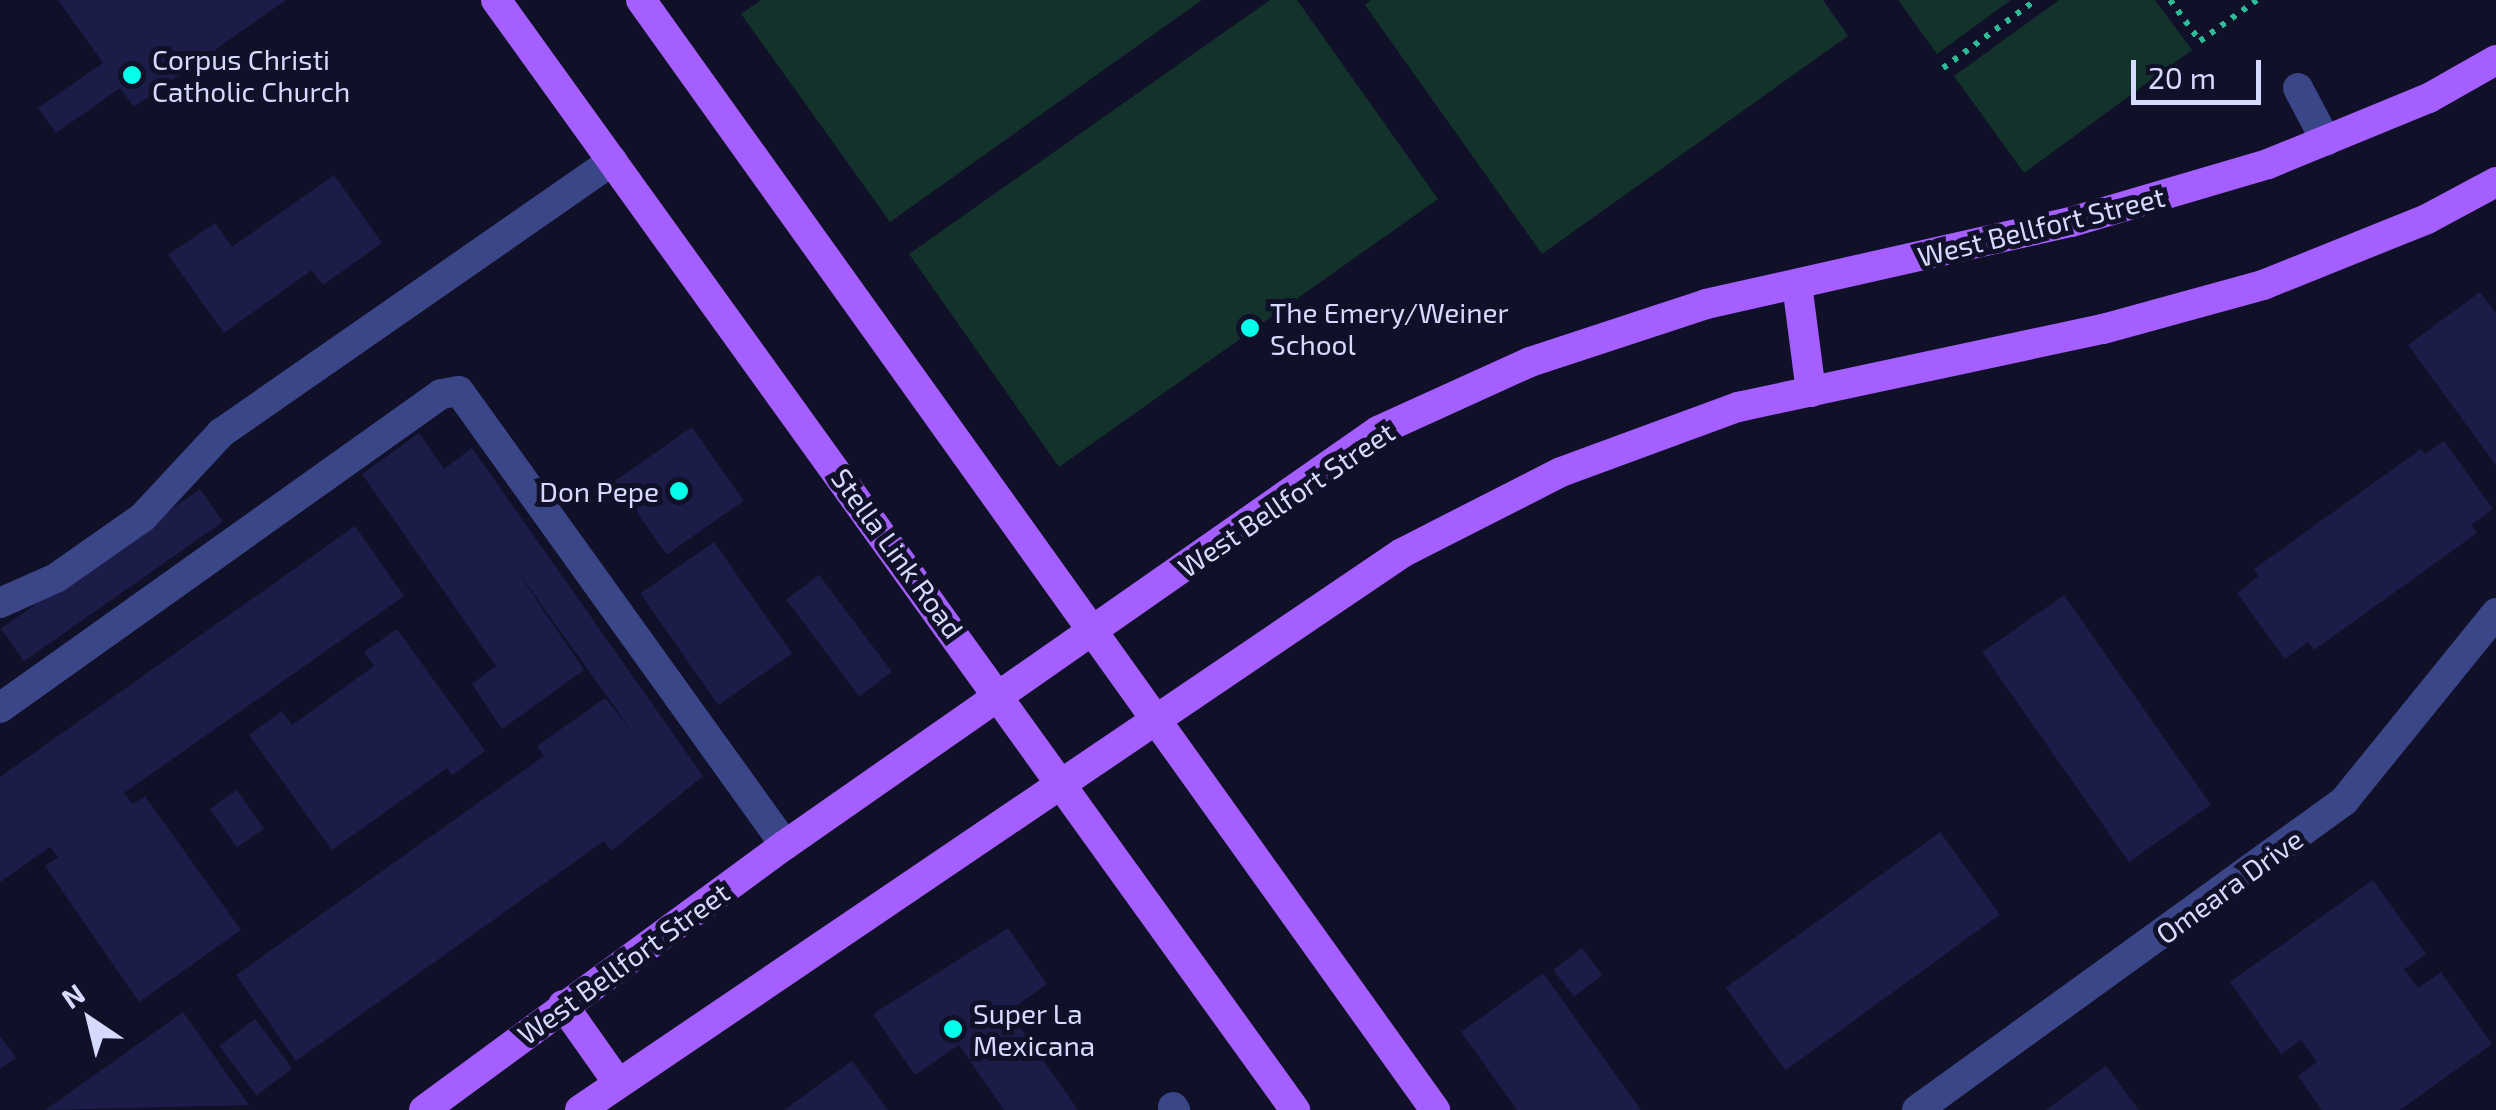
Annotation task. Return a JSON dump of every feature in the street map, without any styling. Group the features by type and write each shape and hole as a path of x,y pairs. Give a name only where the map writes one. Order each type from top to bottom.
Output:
{"main road":[{"name":"Stella Link Road","path":"496,0 1295,1110"},
{"path":"641,0 1435,1110"},
{"name":"West Bellfort Street","path":"424,1110 785,845 1002,698 1378,431 1530,362 1706,304 2072,222 2326,140 2496,60"},
{"path":"580,1110 1154,715 1402,554 1562,472 1738,407 2103,330 2263,285 2427,219 2496,182"},
{"path":"1796,284 1811,392"},
{"path":"564,1005 618,1083"}],"street":[{"path":"2298,88 2326,140"},
{"path":"0,603 56,578 143,517 221,433 613,161"},
{"path":"0,708 441,394 459,391 785,845"},
{"name":"Omeara Drive","path":"1917,1110 2344,802 2496,614"}],"path":[{"path":"1943,68 2036,0"},
{"path":"2170,0 2200,41 2258,0"}],"green space":[{"path":"761,0 1202,0 890,222 741,14"},
{"path":"1270,0 1297,0 1438,199 1059,467 909,254"},
{"path":"1371,0 1823,0 1848,36 1542,254 1365,5"},
{"path":"1898,0 2011,0 1937,54"},
{"path":"2059,0 2155,0 2192,50 2024,173 1954,76"}],"building":[{"name":"Corpus Christi Catholic Church","path":"58,0 286,0 134,107 120,88 56,133 38,108 103,63"},
{"path":"334,175 382,243 323,285 312,270 224,333 168,255 215,223 232,247"},
{"path":"2480,292 2496,314 2496,465 2408,345"},
{"name":"Don Pepe","path":"692,427 744,501 667,555 615,481"},
{"path":"419,433 444,469 472,448 703,776 611,851 604,841 296,1061 236,975 544,756 537,746 605,698 631,730 511,562 584,670 502,729 472,684 496,666 362,474"},
{"path":"2444,441 2493,509 2471,525 2477,533 2314,650 2308,642 2285,659 2237,593 2259,576 2254,569 2421,449 2425,454"},
{"path":"200,489 223,522 24,661 1,628"},
{"path":"355,526 404,596 124,793 133,804 145,796 241,930 139,1002 45,866 58,857 50,847 0,882 0,777"},
{"path":"714,542 792,653 718,705 640,594"},
{"path":"819,575 892,672 859,696 786,600"},
{"path":"2064,595 2211,805 2129,862 1982,652"},
{"path":"397,629 485,751 452,775 447,768 332,850 249,735 282,711 292,725 374,666 364,652"},
{"path":"237,790 264,829 237,847 210,809"},
{"path":"1940,832 2000,915 1786,1070 1726,988"},
{"path":"2373,880 2426,954 2404,969 2418,988 2441,972 2492,1044 2400,1110 2322,1110 2298,1076 2317,1062 2301,1040 2281,1054 2230,982"},
{"name":"Super La Mexicana","path":"1008,928 1047,984 1009,1011 1078,1110 1004,1110 959,1045 915,1075 873,1014"},
{"path":"1582,948 1602,975 1574,997 1553,970"},
{"path":"1543,973 1641,1110 1517,1110 1461,1032"},
{"path":"183,1012 249,1105 45,1110"},
{"path":"255,1019 292,1069 256,1096 219,1046"},
{"path":"0,1036 16,1058 0,1069"},
{"path":"852,1061 888,1110 784,1110"},
{"path":"2106,1066 2139,1110 2046,1110"}],"place":[{"name":"Corpus Christi Catholic Church","path":"132,75"},
{"name":"The Emery/Weiner School","path":"1250,328"},
{"name":"Don Pepe","path":"679,491"},
{"name":"Super La Mexicana","path":"953,1029"}]}
